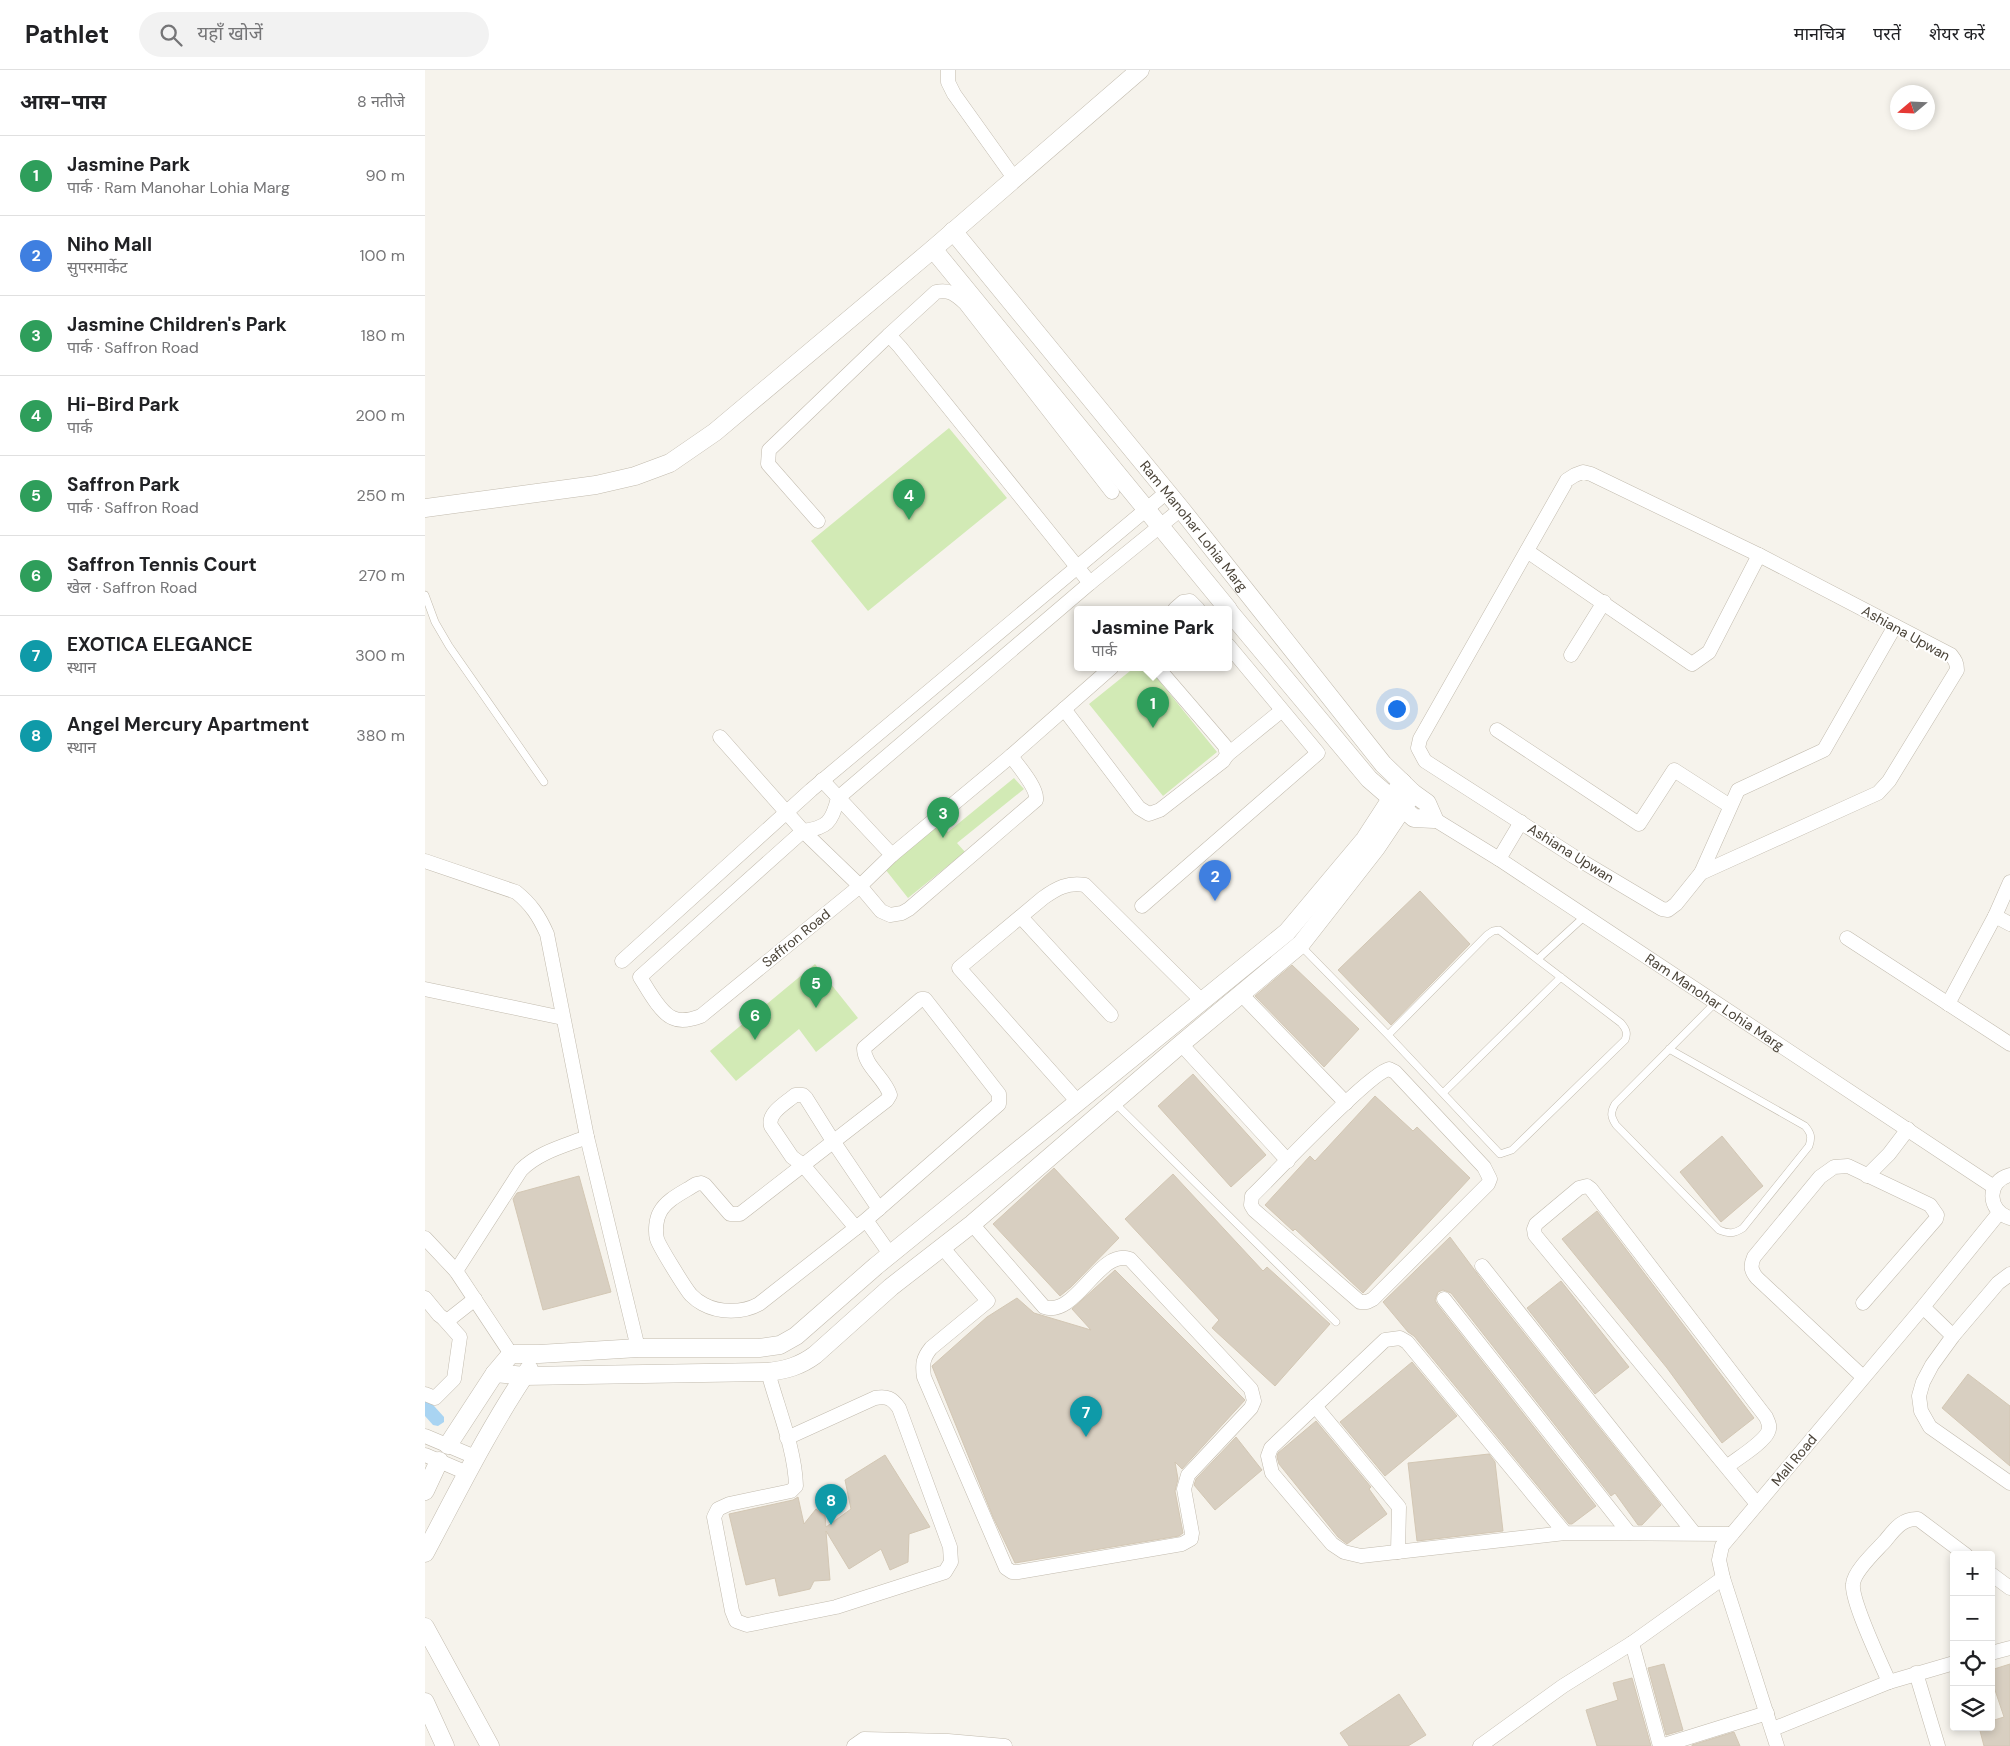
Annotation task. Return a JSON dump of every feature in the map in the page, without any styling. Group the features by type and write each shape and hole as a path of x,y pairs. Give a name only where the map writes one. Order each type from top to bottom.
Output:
{"street":[{"path":"948,70 948,82 954,94 1014,178"},
{"path":"425,508 596,485 635,476 670,462 715,432 933,249 1140,70"},
{"name":"Ram Manohar Lohia Marg","path":"953,231 1181,509 1383,764 1407,788 1427,803 1434,819"},
{"name":"Ram Manohar Lohia Marg","path":"933,249 1225,606"},
{"path":"818,521 768,464 769,450 935,292 945,290 956,294 965,303 1111,492"},
{"path":"889,335 907,354 1090,583"},
{"name":"Ashiana Upwan","path":"1583,472 1591,474 1759,555 1951,655 1956,660 1957,670 1886,786 1873,797 1701,873 1672,909 1663,908 1573,856 1425,760 1418,748 1420,739 1527,551 1567,480 1583,472"},
{"path":"622,961 822,780 1167,492"},
{"path":"803,831 819,829 828,823 834,814 838,798 1090,583 1181,509"},
{"path":"1527,551 1604,602 1691,664 1709,652 1759,555"},
{"path":"1178,606 1183,602 1190,602 1195,606"},
{"path":"1571,655 1604,602"},
{"name":"Ram Manohar Lohia Marg","path":"1232,614 1369,779 1414,818 1434,819 1499,859 1994,1187"},
{"path":"1701,873 1738,790 1824,750 1895,626"},
{"path":"996,634 1011,652"},
{"path":"1143,906 1318,753 1232,650"},
{"name":"Saffron Road","path":"803,831 640,977 660,1006 673,1018 691,1020 701,1016 860,886 893,855 1108,671"},
{"path":"1160,671 1225,746 1227,755"},
{"path":"1064,709 1139,808 1149,814 1160,810 1223,761 1227,755 1281,710"},
{"path":"1497,730 1639,824 1674,770 1731,806"},
{"path":"720,736 785,812 860,886 881,911 890,916 909,909 1036,800 1037,795 1011,756"},
{"path":"822,780 893,855"},
{"path":"425,1492 432,1458 448,1445 495,1373 511,1354 638,1348 759,1348 780,1345 796,1336 890,1254 1287,932 1396,804 1407,788"},
{"path":"495,1373 525,1376 768,1372 786,1370 802,1364 815,1355 891,1287 966,1229 1157,1064 1299,945 1376,848 1396,804"},
{"path":"1499,859 1521,822"},
{"path":"425,861 516,892 528,902 539,916 547,934 587,1137 638,1348"},
{"path":"1948,1004 1995,916 2010,882"},
{"path":"1077,1102 959,968 1021,917 1056,889 1077,883 1085,885 1202,1001"},
{"path":"1995,916 2010,924"},
{"path":"1021,917 1111,1015"},
{"path":"1847,938 2010,1044"},
{"path":"425,989 563,1018"},
{"path":"1241,994 1346,1103"},
{"path":"921,999 927,1000 999,1094 999,1104 879,1209 759,1304 751,1309 741,1310 714,1309 702,1304 691,1295 657,1240 656,1228 659,1213 668,1202 696,1184 701,1183 705,1185 730,1214 740,1214 803,1165 887,1100 890,1095 888,1088 865,1057 864,1048 921,999"},
{"path":"1181,1044 1288,1161"},
{"path":"1143,1049 1157,1064"},
{"path":"1389,1069 1395,1072 1488,1172 1490,1179 1373,1299 1367,1302 1360,1302 1340,1287 1251,1205 1252,1196 1346,1103 1384,1070 1389,1069"},
{"path":"879,1209 803,1095 795,1095 772,1115 771,1126 792,1157 803,1165 890,1254"},
{"path":"1867,1176 1889,1154 1908,1129"},
{"path":"456,1271 521,1170 541,1154 587,1137"},
{"path":"1863,1303 1936,1219 1937,1215 1930,1205 1848,1166 1841,1166 1827,1171 1754,1257 1751,1264 1752,1272 1757,1278 1863,1377"},
{"path":"2005,1215 1992,1201 1994,1187 2001,1178 2010,1175"},
{"path":"1728,1466 1764,1438 1769,1431 1766,1416 1591,1189 1587,1186 1579,1188 1536,1224 1534,1229 1535,1235 1728,1466 1757,1504"},
{"path":"942,1212 966,1229 1044,1307 1050,1310 1062,1306 1113,1260 1124,1257 1130,1259 1251,1389 1254,1401 1251,1408 1188,1475 1185,1482 1184,1489 1192,1533 1191,1539 1187,1542 1019,1572 1012,1572 1006,1568 928,1386 923,1366 924,1357 931,1348 988,1301 942,1247"},
{"name":"Mall Road","path":"1777,1746 1723,1578 1719,1560 1722,1546 1863,1377 2005,1215"},
{"path":"425,1238 456,1271 511,1354"},
{"path":"1482,1266 1694,1533"},
{"path":"2010,1274 1998,1282 1953,1336 1932,1365 1923,1382 1919,1396 1921,1411 1930,1427 2010,1483"},
{"path":"425,1298 460,1337 454,1379 435,1398 425,1394"},
{"path":"444,1318 447,1321 475,1299"},
{"path":"1444,1299 1629,1533"},
{"path":"1923,1307 1953,1336"},
{"path":"1565,1533 1407,1342 1400,1338 1385,1340 1271,1448 1268,1456 1272,1473 1332,1544 1344,1552 1361,1556 1565,1533 1731,1534"},
{"path":"425,1553 475,1457 539,1354"},
{"path":"768,1372 787,1438 793,1457 796,1486 791,1491 729,1504 718,1509 714,1517 732,1611 736,1621 747,1625 836,1607 945,1572 951,1562 949,1547 899,1408 893,1400 885,1396 875,1398 787,1438"},
{"path":"1315,1406 1399,1507 1398,1552"},
{"path":"425,1436 475,1457"},
{"path":"432,1458 467,1473"},
{"path":"1889,1682 1855,1599 1852,1584 1858,1572 1898,1526 1911,1519 1919,1520 1961,1551"},
{"path":"1995,1577 2010,1588"},
{"path":"1480,1746 1563,1686 1631,1643 1723,1578"},
{"path":"425,1628 485,1744"},
{"path":"1631,1643 1661,1746 1767,1713"},
{"path":"1995,1652 2010,1648"},
{"path":"1773,1729 1889,1682 1950,1664"},
{"path":"1916,1673 1938,1746"},
{"path":"425,1702 429,1722 445,1746"},
{"path":"854,1746 864,1739 1005,1746"}],"lane":[{"path":"425,595 435,622 449,646 544,782"},
{"path":"1538,959 1585,916"},
{"path":"1299,945 1388,1034 1496,1151 1501,1154 1507,1154 1513,1150 1625,1040 1627,1035 1625,1028 1499,930 1493,931 1388,1034"},
{"path":"1443,1093 1561,977"},
{"path":"1669,1049 1805,1126 1812,1139 1809,1146 1743,1228 1737,1232 1727,1234 1719,1230 1616,1125 1611,1117 1611,1111 1615,1104 1669,1049 1716,1002"},
{"path":"1114,1102 1335,1322"}],"green space":[{"path":"949,428 1007,498 868,611 811,541"},
{"path":"1130,671 1151,671 1217,752 1163,796 1089,704"},
{"path":"1014,778 1024,789 957,843 965,852 908,898 885,869 940,823 948,832"},
{"path":"815,964 858,1018 816,1052 799,1029 736,1081 710,1051"}],"water":[{"path":"425,1396 444,1417 444,1422 438,1426 433,1425 425,1416"}],"building":[{"path":"1420,891 1470,944 1391,1025 1338,970"},
{"path":"1292,965 1359,1029 1324,1067 1255,996"},
{"path":"1193,1074 1266,1155 1231,1187 1158,1106"},
{"path":"1375,1096 1413,1131 1417,1127 1470,1178 1363,1293 1295,1229 1293,1231 1265,1205 1310,1156 1315,1161"},
{"path":"1722,1136 1763,1186 1721,1222 1680,1172"},
{"path":"1054,1168 1119,1238 1060,1296 993,1224"},
{"path":"1173,1174 1263,1271 1267,1267 1330,1324 1275,1386 1212,1328 1219,1320 1125,1219"},
{"path":"579,1176 611,1292 543,1310 513,1199 517,1193"},
{"path":"1597,1211 1754,1418 1722,1443 1667,1368 1562,1239"},
{"path":"1450,1237 1488,1288 1661,1505 1642,1525 1638,1525 1615,1493 1611,1496 1451,1293 1443,1290 1438,1292 1435,1300 1437,1304 1596,1506 1572,1524 1569,1524 1414,1336 1408,1332 1383,1302"},
{"path":"1115,1270 1245,1400 1182,1469 1175,1462 1178,1479 1175,1491 1183,1533 1179,1536 1015,1563 993,1517 932,1366 987,1317 1017,1298 1034,1313 1091,1330 1072,1309"},
{"path":"1561,1281 1629,1367 1595,1394 1527,1308"},
{"path":"1412,1362 1457,1416 1385,1476 1340,1422"},
{"path":"1968,1374 2010,1406 2010,1466 1942,1408"},
{"path":"1316,1421 1371,1487 1369,1489 1387,1514 1347,1544 1338,1537 1279,1464 1277,1457 1278,1453"},
{"path":"1236,1437 1262,1470 1215,1510 1194,1485 1196,1479"},
{"path":"1489,1454 1495,1462 1503,1531 1417,1541 1408,1463"},
{"path":"885,1455 930,1527 909,1534 908,1562 890,1570 881,1549 849,1569 826,1531 830,1580 814,1581 810,1589 779,1596 775,1578 746,1585 729,1514 793,1500 798,1497 804,1524 816,1509 825,1516 826,1527 851,1509 845,1480"},
{"path":"1664,1664 1683,1730 1666,1735 1648,1668"},
{"path":"2010,1664 2010,1746 1984,1746 1980,1731 1995,1731 1995,1720 2004,1717 1995,1690 1995,1669"},
{"path":"1632,1678 1651,1746 1597,1746 1586,1710 1618,1700 1613,1683"},
{"path":"1399,1694 1426,1735 1408,1746 1349,1746 1340,1733"},
{"path":"1734,1732 1740,1746 1692,1746 1692,1745"}],"place":[{"name":"Hi-Bird Park","path":"909,520"},
{"name":"Jasmine Park","path":"1153,728"},
{"name":"Jasmine Children's Park","path":"943,838"},
{"name":"Niho Mall","path":"1215,901"},
{"name":"Saffron Park","path":"816,1008"},
{"name":"Saffron Tennis Court","path":"755,1040"},
{"name":"EXOTICA ELEGANCE","path":"1086,1437"},
{"name":"Angel Mercury Apartment","path":"831,1525"}]}
